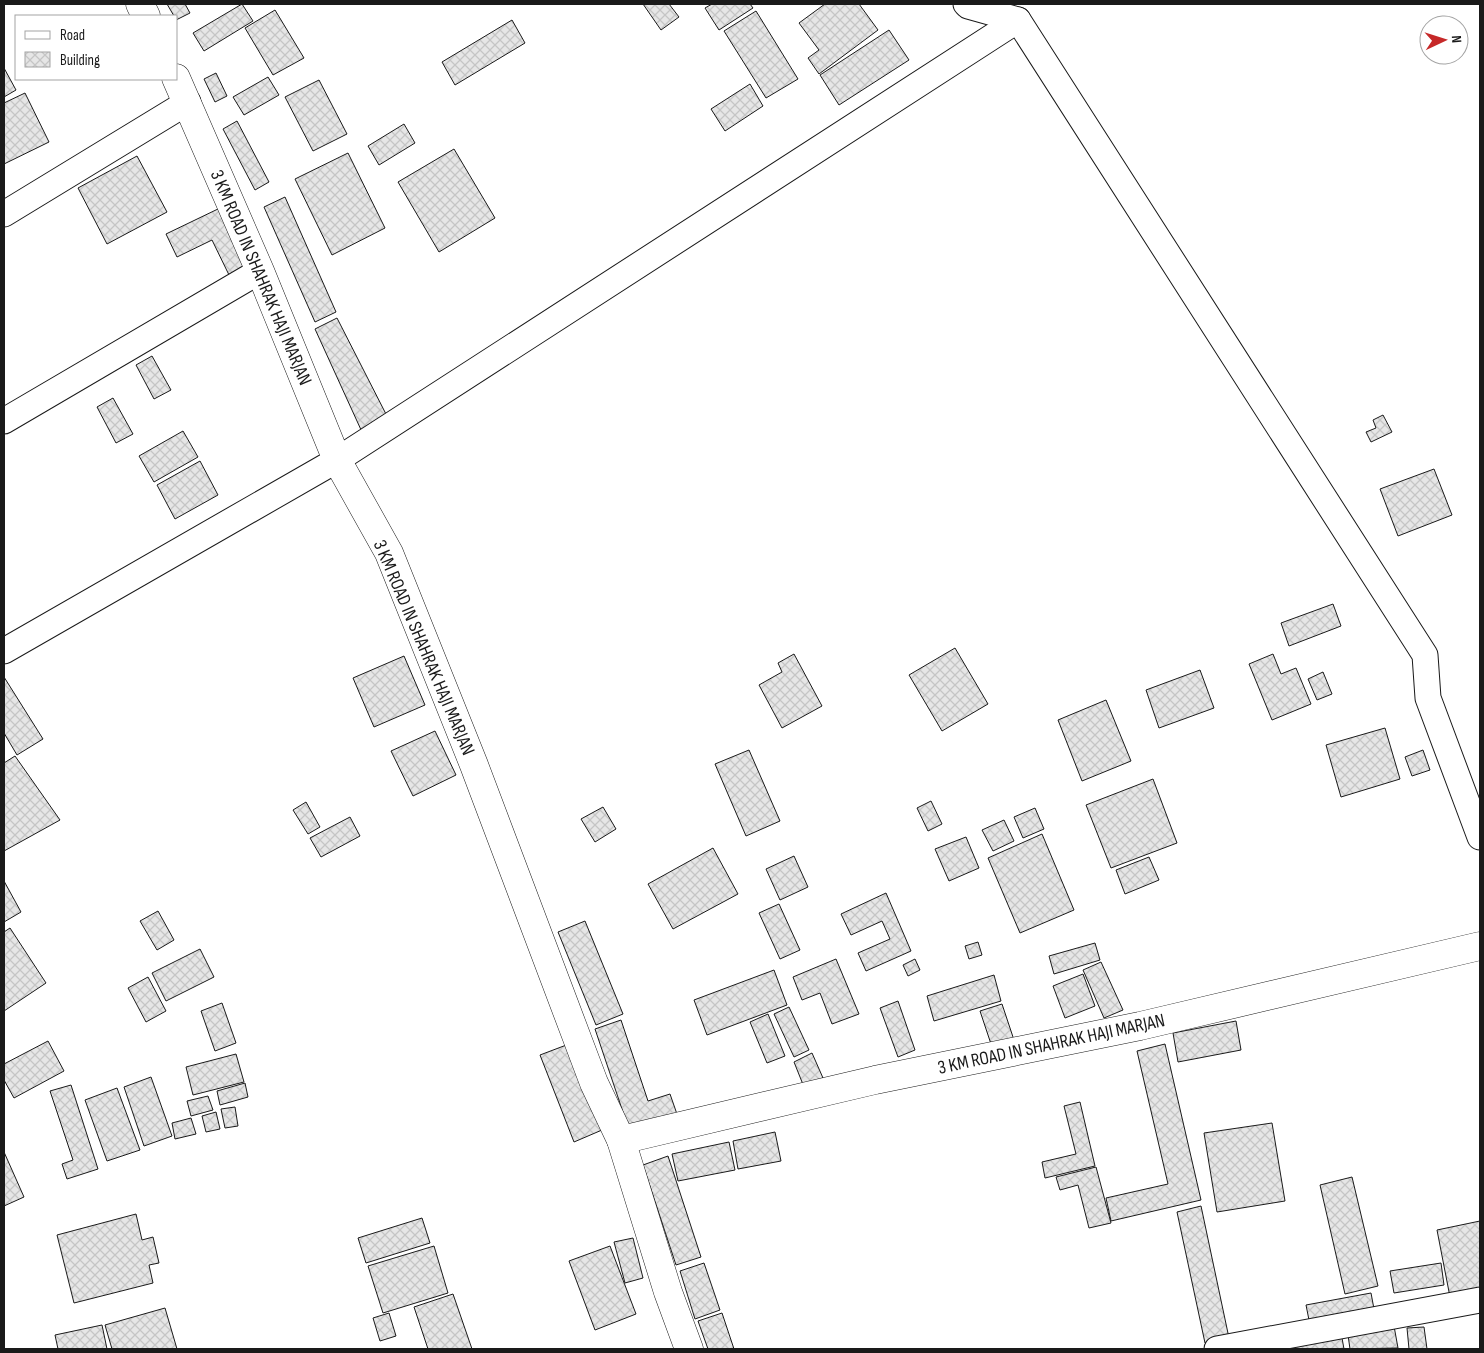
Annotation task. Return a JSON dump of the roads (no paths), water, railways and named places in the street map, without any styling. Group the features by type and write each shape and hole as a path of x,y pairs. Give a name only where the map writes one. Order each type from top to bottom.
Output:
{"street":[{"path":"966,4 1018,20 1424,655 1428,698 1480,836"},
{"path":"4,651 337,460 1018,20"},
{"path":"4,214 182,90"},
{"name":"3 KM ROAD IN SHAHRAK HAJI MARJAN","path":"182,90 260,271 337,460 389,553 474,765 594,1084 621,1140 668,1292 689,1349"},
{"path":"4,421 260,271"},
{"name":"3 KM ROAD IN SHAHRAK HAJI MARJAN","path":"621,1140 875,1080 1140,1026 1480,946"},
{"path":"1217,1349 1480,1300"}]}
